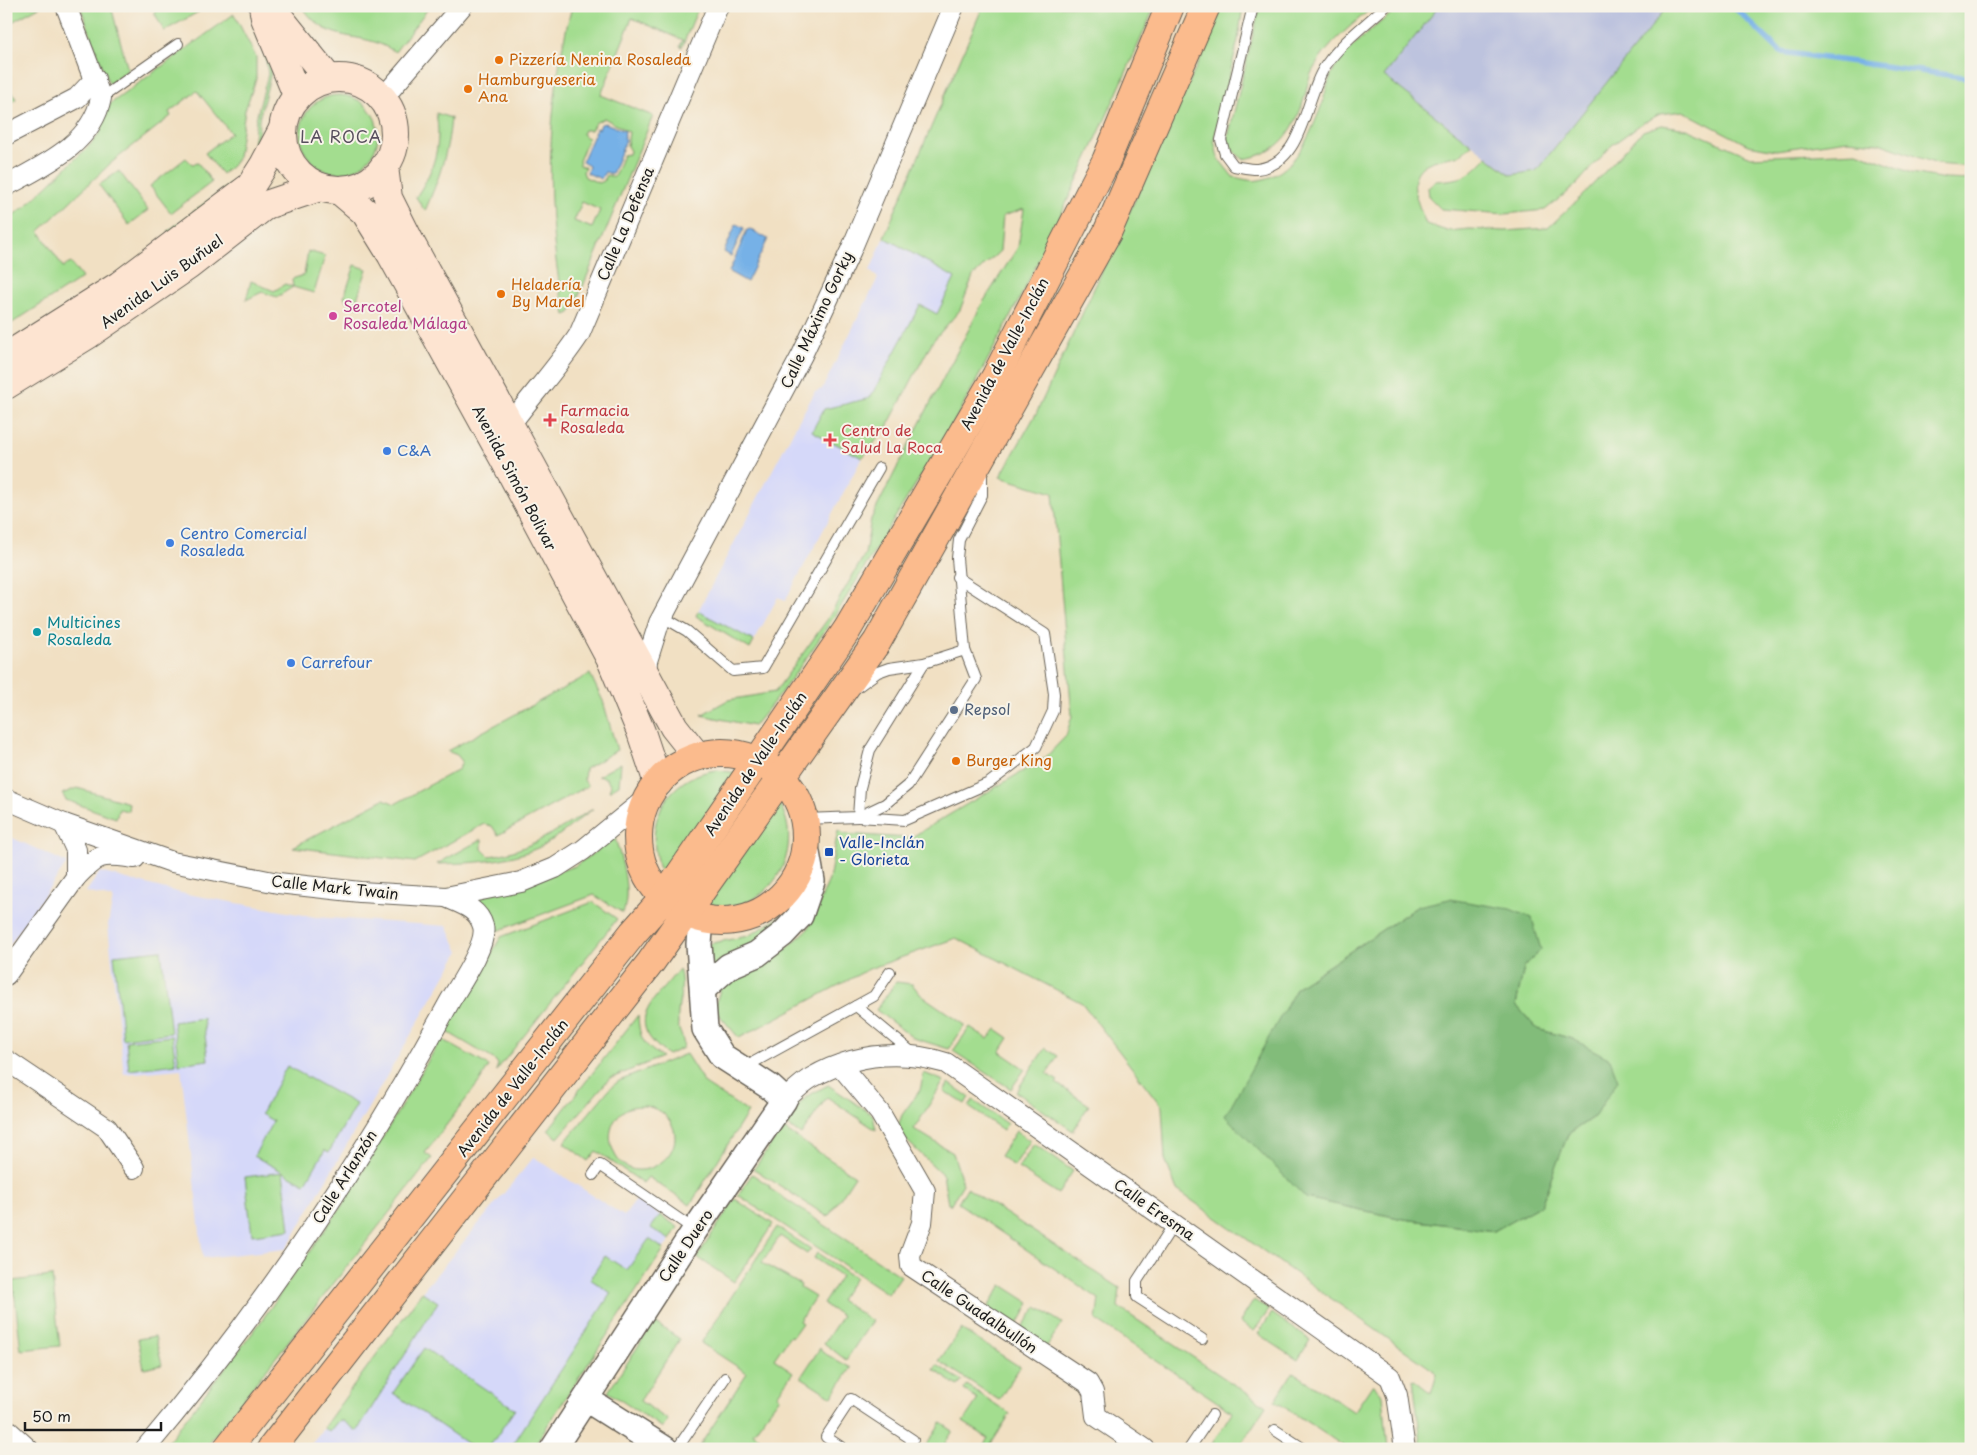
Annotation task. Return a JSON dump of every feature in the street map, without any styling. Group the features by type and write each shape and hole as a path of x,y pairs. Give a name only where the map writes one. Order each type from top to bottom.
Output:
{"main road":[{"path":"263,6 265,18 297,95"},
{"path":"270,6 328,78"},
{"name":"Avenida de Valle-Inclán","path":"271,1449 651,962 683,910 759,761 847,630 996,376 1106,161 1170,6"},
{"name":"Avenida de Valle-Inclán","path":"227,1449 633,933 683,910 782,776 877,642 1107,233 1206,6"},
{"path":"341,77 359,81 375,90 383,98 392,115 396,133 393,151 384,167 369,182 350,189 330,189 304,179 291,165 284,149 282,131 284,118 297,95 306,87 328,78 341,77"},
{"name":"Avenida Luis Buñuel","path":"6,357 120,285 250,187 282,131"},
{"name":"Avenida Simón Bolivar","path":"384,167 388,198 509,426 674,727 697,756"},
{"name":"Avenida Simón Bolivar","path":"330,189 365,212 391,254 504,459 612,662 641,732 653,790"},
{"name":"Avenida Luis Buñuel","path":"6,385 90,334 188,266 266,205 330,189"},
{"path":"728,752 759,761 782,776 796,796 805,819 806,847 798,874 781,897 758,914 730,921 683,910 650,882 644,869 638,842 639,821 653,790 676,767 697,756 728,752"}],"street":[{"path":"6,186 57,157 90,126 98,113 98,88 66,6"},
{"path":"383,98 462,6"},
{"name":"Calle La Defensa","path":"509,426 532,395 561,363 579,335 718,6"},
{"name":"Calle Máximo Gorky","path":"646,676 647,661 661,620 802,355 851,250 954,6"},
{"path":"6,136 98,88"},
{"path":"77,98 89,116 90,126"},
{"path":"614,619 631,630 645,629 661,620"},
{"name":"Calle Mark Twain","path":"6,799 64,824 172,862 278,883 360,892 446,897 521,882 555,868 583,850 653,790"},
{"path":"64,824 76,850 76,878"},
{"path":"704,988 729,966 757,954 783,934 800,916 812,881 806,847"},
{"path":"6,975 76,878 90,862 108,854 172,862"},
{"name":"Calle Arlanzón","path":"145,1449 275,1282 336,1194 435,1029 475,956 483,938 483,926 476,911 446,897"},
{"path":"683,910 700,944 705,1029 722,1056 784,1100"},
{"name":"Calle Eresma","path":"840,1065 864,1058 898,1053 946,1063 1390,1377 1397,1395 1405,1449"},
{"path":"6,1060 107,1128 134,1168"},
{"name":"Calle Duero","path":"553,1449 695,1230 784,1100 810,1078 840,1065"},
{"name":"Calle Guadalbullón","path":"840,1065 880,1113 925,1191 922,1223 910,1255 911,1266 1088,1384 1093,1392 1096,1416 1145,1449"},
{"path":"582,1406 634,1449"},
{"path":"582,1406 665,1449"},
{"path":"6,1429 28,1449"}],"lane":[{"path":"1253,6 1221,140 1225,154 1234,166 1256,169 1275,163 1296,141 1324,67 1348,38 1386,6"},
{"path":"98,88 178,44"},
{"path":"858,817 885,804 908,784 976,679 966,650 957,577 959,540 982,495 982,456"},
{"path":"661,620 687,631 733,672 763,668 879,468"},
{"path":"805,819 858,817 905,820 989,784 1036,747 1053,711 1054,694 1045,634 957,577"},
{"path":"832,706 878,672 889,668 924,664 966,650"},
{"path":"858,817 860,788 870,750 924,664"},
{"path":"747,1072 754,1062 874,996 890,972"},
{"path":"856,1006 917,1056"},
{"path":"593,1176 600,1165 695,1230"},
{"path":"1174,1224 1137,1281 1137,1296 1202,1340"},
{"path":"677,1449 725,1378"},
{"path":"844,1449 826,1437 851,1399 913,1440 907,1449"},
{"path":"1189,1449 1212,1415"},
{"path":"1275,1430 1304,1449"}],"shaded area":[{"path":"1439,6 1661,6 1663,12 1536,171 1511,175 1384,76"},
{"name":"Centro de Salud La Roca","path":"884,237 956,277 785,601 778,597 754,641 698,611 798,422 815,392 822,389 878,278 870,271"},
{"path":"6,835 67,863 6,950"},
{"path":"100,872 181,893 315,917 447,926 459,952 286,1249 203,1258 181,1069 124,1074 108,925 113,898 86,892"},
{"path":"534,1157 624,1216 637,1199 678,1227 532,1449 308,1449 422,1292"}],"green space":[{"path":"6,6 41,6 10,23 6,17"},
{"path":"80,6 111,6 128,70 109,84"},
{"path":"164,6 198,6 200,11 164,31 154,12"},
{"path":"302,6 430,6 395,52 382,45 334,33 323,28 312,19"},
{"path":"572,6 699,6 682,47 680,46 683,40 632,18 601,95 653,116 581,291 570,313 565,315 553,238 550,160 552,121 563,44","holes":["604,118 629,132 627,146 630,151 629,154 623,155 614,177 606,175 604,181 599,183 585,177 583,172 585,167 580,165 579,161 588,138 582,134 584,130 591,130 595,123","582,202 600,210 592,228 574,221"]},
{"path":"983,6 1155,6 1084,165 1007,323 952,425 843,602 810,653 754,726 701,715 728,700 775,692 827,620 865,554 871,519 907,448 982,304 1018,247 1024,209 1003,216 1000,251 973,276 960,310 932,342 887,427 862,458 812,431 824,409 870,398 920,305 937,314 955,278 884,237"},
{"path":"1221,6 1243,6 1238,40 1214,140 1218,158 1233,177 1259,180 1271,177 1290,164 1304,145 1315,123 1334,68 1351,48 1400,6 1439,6 1384,76 1472,145 1459,155 1426,164 1415,178 1416,196 1426,224 1447,231 1470,229 1505,231 1548,228 1582,196 1643,131 1662,125 1687,129 1751,157 1857,152 1912,173 1945,179 1971,180 1971,1449 1422,1449 1413,1379 1431,1393 1437,1373 1177,1190 1165,1159 1162,1107 1082,1003 956,938 869,969 739,1038 714,1009 720,990 729,977 762,964 784,951 808,929 829,880 838,830 844,834 910,838 1045,758 1066,736 1072,716 1053,493 1000,477 1037,412 1207,44","holes":["1418,906 1541,950 1524,967 1516,1005 1537,1029 1573,1039 1595,1116 1568,1134 1541,1205 1494,1231 1403,1219 1306,1198 1297,987"]},
{"path":"1260,6 1374,6 1340,35 1325,52 1310,77 1295,122 1283,140 1266,152 1243,159 1226,145"},
{"path":"1661,6 1971,6 1971,167 1937,164 1879,143 1848,140 1776,150 1748,145 1683,111 1660,114 1641,124 1612,145 1575,186 1545,210 1505,214 1441,209 1429,197 1428,187 1435,181 1464,176 1475,169 1487,157 1511,175 1536,171 1663,12"},
{"path":"234,14 256,57 256,79 245,110 238,157 232,166 222,174 205,153 231,133 197,91 169,112 171,116 111,163 39,231 63,267 71,263 82,278 6,327 6,220 26,206 92,143 101,131 110,104"},
{"path":"258,31 270,59 271,73 259,119 258,146 249,170 170,234 168,231 239,177 252,156 256,119 268,74 264,48 255,33"},
{"path":"6,80 16,99 6,105"},
{"path":"339,95 354,98 367,106 375,119 378,134 375,149 367,162 354,170 339,173 324,170 311,162 303,149 300,134 303,119 311,106 324,98"},
{"path":"436,113 451,118 450,131 442,166 425,211 416,197 428,177 435,157 438,136"},
{"path":"186,158 192,164 198,163 212,182 171,213 150,186"},
{"path":"119,171 148,210 129,225 99,185"},
{"path":"308,251 325,256 314,293 293,287 292,279 304,275"},
{"path":"355,265 367,269 357,299 361,307 349,305 344,297"},
{"path":"251,281 274,291 285,284 293,287 277,297 262,292 246,300"},
{"path":"698,611 754,641 750,649 696,616"},
{"path":"590,674 603,701 617,750 585,769 584,780 588,786 498,835 492,826 484,824 415,862 293,847 384,799 395,804 459,769 462,761 457,755 447,751"},
{"path":"621,763 619,785 609,791 611,786 606,778 598,776"},
{"path":"717,770 738,773 664,874 657,859 654,834 661,807 678,786 690,778"},
{"path":"77,788 129,803 128,811 119,809 116,818 66,800 62,794"},
{"path":"778,801 787,821 789,842 785,861 776,879 763,893 746,902 726,906 704,903"},
{"path":"593,809 553,839 527,852 489,861 437,864 482,839 482,849 489,856 517,850 543,838"},
{"path":"615,838 626,885 623,913 594,895 489,934 471,900 575,866"},
{"path":"1449,899 1510,909 1532,918 1541,950 1524,967 1516,1005 1537,1029 1573,1039 1610,1059 1618,1080 1595,1116 1568,1134 1541,1205 1494,1231 1403,1219 1306,1198 1225,1116 1297,987 1418,906"},
{"path":"593,902 617,919 496,1071 498,1064 495,1060 449,1033 447,1029 501,937"},
{"path":"782,916 787,921 713,972 708,944 748,936"},
{"path":"161,950 171,1033 123,1039 114,955"},
{"path":"679,969 682,983 678,1025 683,1048 668,1055 654,1043 647,1032 644,1022 646,1012 652,1002"},
{"path":"896,982 912,984 921,995 965,1025 949,1049 913,1038 876,1010"},
{"path":"638,1015 639,1030 643,1040 650,1049 662,1057 609,1079 558,1138 548,1130"},
{"path":"203,1018 208,1060 179,1064 173,1022"},
{"path":"970,1027 988,1039 996,1029 1009,1038 1000,1052 1025,1069 1011,1089 953,1051"},
{"path":"172,1036 176,1064 129,1070 126,1041"},
{"path":"441,1039 489,1066 480,1081 425,1153 432,1158 204,1449 162,1449 257,1327 345,1201"},
{"path":"1045,1048 1058,1056 1047,1074 1058,1081 1056,1083 1089,1105 1073,1131 1016,1092"},
{"path":"686,1054 705,1084 748,1112 690,1205 648,1177 643,1183 596,1151 588,1161 564,1143 610,1088 619,1081","holes":["647,1106 664,1114 674,1128 674,1143 669,1155 658,1164 645,1169 632,1169 620,1162 612,1147 610,1136 612,1125 618,1115 628,1108"]},
{"path":"287,1066 356,1104 329,1152 325,1150 305,1184 254,1156 273,1121 261,1114"},
{"path":"924,1073 944,1081 914,1129 953,1153 963,1184 950,1205 948,1204 943,1175 904,1138 898,1126 902,1115 920,1090"},
{"path":"949,1083 969,1097 965,1104 944,1091"},
{"path":"828,1085 873,1115 876,1130 827,1097 801,1135 784,1123 806,1097"},
{"path":"973,1100 1007,1124 1003,1130 969,1107"},
{"path":"782,1128 855,1176 828,1217 754,1169"},
{"path":"1016,1131 1030,1141 1014,1166 1000,1156"},
{"path":"1034,1144 1073,1171 1058,1194 1018,1168"},
{"path":"283,1172 290,1230 252,1235 245,1177"},
{"path":"752,1174 770,1186 769,1188 901,1276 888,1294 738,1195"},
{"path":"967,1188 1120,1288 1118,1307 1266,1406 1238,1449 1209,1449 1232,1412 1096,1320 1099,1299 958,1203"},
{"path":"735,1199 773,1224 734,1282 697,1257"},
{"path":"660,1215 678,1227 670,1240 651,1228"},
{"path":"777,1227 811,1249 807,1254 780,1236 762,1263 801,1285 800,1288 815,1297 799,1321 802,1323 774,1359 793,1372 777,1395 780,1397 753,1433 776,1449 701,1449 699,1447 747,1373 701,1343"},
{"path":"649,1239 664,1249 532,1449 510,1449 611,1293 590,1279 605,1256 627,1270"},
{"path":"817,1253 855,1278 840,1300 872,1321 846,1360 824,1343 842,1316 823,1304 841,1276 814,1258"},
{"path":"52,1276 60,1346 21,1350 13,1281"},
{"path":"1002,1285 1030,1303 1015,1329 986,1310"},
{"path":"422,1292 438,1302 357,1431 343,1421 338,1421 329,1432 323,1428"},
{"path":"1254,1300 1269,1310 1254,1331 1240,1322"},
{"path":"1037,1307 1062,1323 1045,1349 1019,1331"},
{"path":"1272,1313 1310,1340 1298,1360 1258,1334"},
{"path":"654,1322 680,1339 640,1401 668,1420 663,1428 608,1392"},
{"path":"961,1329 1020,1367 999,1400 939,1361"},
{"path":"155,1336 162,1365 144,1369 138,1339"},
{"path":"424,1348 515,1409 488,1449 475,1449 393,1393"},
{"path":"820,1348 822,1352 851,1368 832,1397 801,1377"},
{"path":"937,1365 962,1381 958,1386 934,1370"},
{"path":"1293,1372 1354,1412 1373,1384 1383,1395 1388,1449 1348,1449 1275,1401"},
{"path":"967,1385 1010,1414 988,1449 981,1449 988,1438 963,1422 978,1399 964,1390"},
{"path":"941,1423 953,1431 945,1443 947,1445 945,1449 924,1449"}],"water":[{"path":"605,123 625,131 624,139 626,140 612,174 605,172 601,179 587,173 589,166 582,162 597,128 599,129 601,124"},
{"path":"736,224 744,228 731,256 724,252"},
{"path":"750,229 768,239 747,282 729,272 747,230"}],"waterway":[{"path":"1733,6 1781,52 1971,78"}],"place":[{"name":"Pizzería Nenina Rosaleda","path":"499,60"},
{"name":"Hamburgueseria Ana","path":"468,89"},
{"name":"Heladería By Mardel","path":"501,294"},
{"name":"Sercotel Rosaleda Málaga","path":"333,316"},
{"name":"Farmacia Rosaleda","path":"550,420"},
{"name":"Centro de Salud La Roca","path":"830,440"},
{"name":"C&A","path":"387,451"},
{"name":"Centro Comercial Rosaleda","path":"170,543"},
{"name":"Multicines Rosaleda","path":"37,632"},
{"name":"Carrefour","path":"291,663"},
{"name":"Repsol","path":"954,710"},
{"name":"Burger King","path":"956,761"},
{"name":"Valle-Inclán - Glorieta","path":"829,852"}],"district":[{"name":"LA ROCA","path":"341,137"}]}
